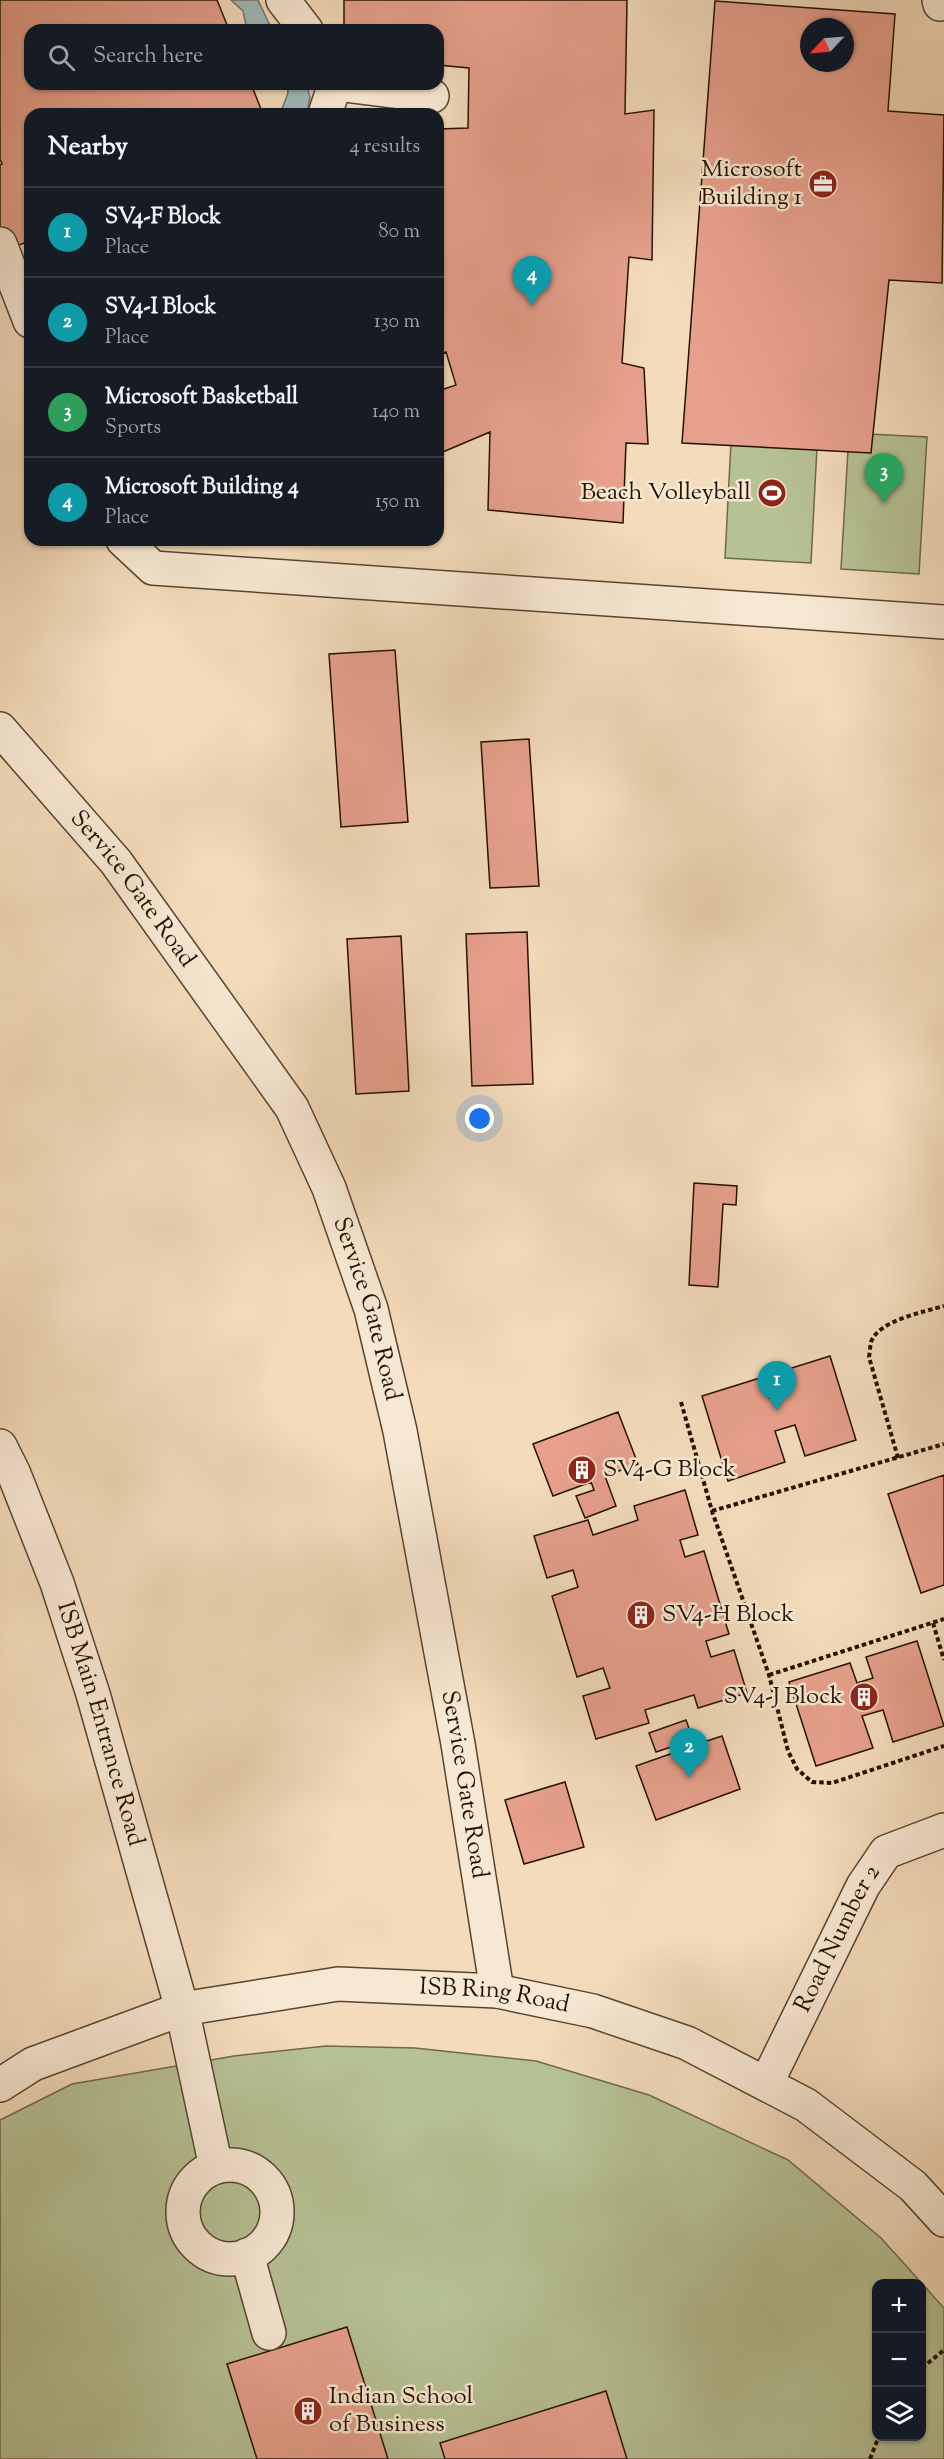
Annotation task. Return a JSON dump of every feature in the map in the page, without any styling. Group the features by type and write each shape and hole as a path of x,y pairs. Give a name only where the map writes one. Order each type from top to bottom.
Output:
{"street":[{"path":"283,0 301,24"},
{"path":"327,108 333,90"},
{"path":"384,90 432,96"},
{"path":"0,244 24,306"},
{"path":"129,546 153,568 944,622"},
{"name":"Service Gate Road","path":"0,729 116,862 292,1108 329,1188 371,1309 400,1431 458,1744 497,1991"},
{"name":"ISB Main Entrance Road","path":"0,1446 14,1474 57,1583 90,1683 182,2009 216,2167"},
{"name":"Road Number 2","path":"766,2084 863,1886 886,1852 944,1830"},
{"name":"ISB Ring Road","path":"0,2085 33,2064 182,2009 338,1984 497,1991 593,2012 687,2043 806,2105 913,2186 944,2220"},
{"path":"221,2164 246,2166 266,2180 277,2202 276,2227 262,2248 247,2255 240,2259 215,2257 194,2243 183,2220 185,2196 199,2175 221,2164"},
{"path":"247,2255 269,2333"}],"path":[{"path":"898,1458 869,1357 872,1340 883,1328 901,1319 944,1306"},
{"path":"681,1402 712,1511 769,1675 788,1751 797,1769 812,1782 832,1783 944,1746"},
{"path":"712,1511 944,1444"},
{"path":"769,1675 944,1619"},
{"path":"933,1623 944,1660"},
{"path":"926,2364 944,2350"},
{"path":"870,2459 877,2441"}],"green space":[{"name":"Beach Volleyball","path":"732,423 818,428 811,563 725,558"},
{"path":"849,433 927,437 919,574 841,569"},
{"path":"326,2046 415,2048 536,2061 649,2095 788,2160 881,2238 918,2279 872,2279 872,2441 926,2441 926,2288 944,2308 944,2459 0,2459 0,2120 72,2084 234,2056"}],"water":[{"path":"231,0 258,0 269,24 246,24 243,11"},
{"path":"288,90 308,90 310,97 308,108 282,108"}],"building":[{"path":"0,0 217,0 227,24 24,24 24,90 253,90 261,108 24,108 24,243 8,249 0,226 0,165 2,164 0,159"},
{"path":"344,0 627,0 625,114 654,110 652,260 629,257 622,363 644,368 648,444 626,443 623,523 488,510 490,432 444,451 444,389 456,385 446,352 444,353 444,129 468,128 469,68 444,66 444,24 344,24"},
{"name":"Microsoft Building 1","path":"715,1 895,14 888,111 944,115 942,283 889,280 871,453 682,443"},
{"path":"395,650 408,822 341,827 329,654"},
{"path":"529,739 539,886 490,888 481,742"},
{"path":"527,932 533,1084 472,1086 466,934"},
{"path":"401,936 409,1091 356,1094 347,939"},
{"path":"694,1183 737,1186 736,1205 723,1204 718,1287 689,1285"},
{"path":"830,1356 856,1440 805,1456 795,1425 775,1431 785,1462 728,1481 702,1396 763,1377 769,1398 785,1393 779,1372"},
{"name":"SV4-G Block","path":"618,1412 638,1464 605,1476 616,1506 585,1518 576,1496 594,1490 591,1482 553,1496 533,1444"},
{"path":"944,1475 944,1585 921,1593 888,1494"},
{"name":"SV4-H Block","path":"685,1490 698,1535 680,1540 685,1557 704,1551 729,1634 706,1641 711,1657 734,1650 747,1693 698,1708 694,1695 645,1710 649,1723 596,1739 583,1696 610,1688 603,1668 577,1677 552,1596 578,1587 573,1570 547,1578 534,1536 588,1520 593,1535 638,1520 634,1506"},
{"name":"SV4-J Block","path":"917,1641 944,1726 893,1742 883,1710 862,1716 873,1748 816,1766 789,1682 850,1663 857,1683 873,1678 866,1657"},
{"path":"686,1720 695,1745 722,1736 740,1789 656,1820 636,1766 673,1753 671,1747 656,1752 649,1733"},
{"path":"565,1782 584,1847 524,1864 505,1800"},
{"name":"Indian School of Business","path":"347,2327 388,2459 257,2459 227,2364"},
{"name":"Indian School of Business","path":"606,2391 627,2459 445,2459 440,2443"}],"place":[{"name":"Microsoft Building 1","path":"823,184"},
{"name":"Microsoft Building 4","path":"532,306"},
{"name":"Beach Volleyball","path":"772,493"},
{"name":"Microsoft Basketball","path":"884,503"},
{"name":"SV4-F Block","path":"777,1411"},
{"name":"SV4-G Block","path":"582,1470"},
{"name":"SV4-H Block","path":"641,1615"},
{"name":"SV4-J Block","path":"864,1697"},
{"name":"SV4-I Block","path":"689,1778"},
{"name":"Indian School of Business","path":"308,2411"}]}
